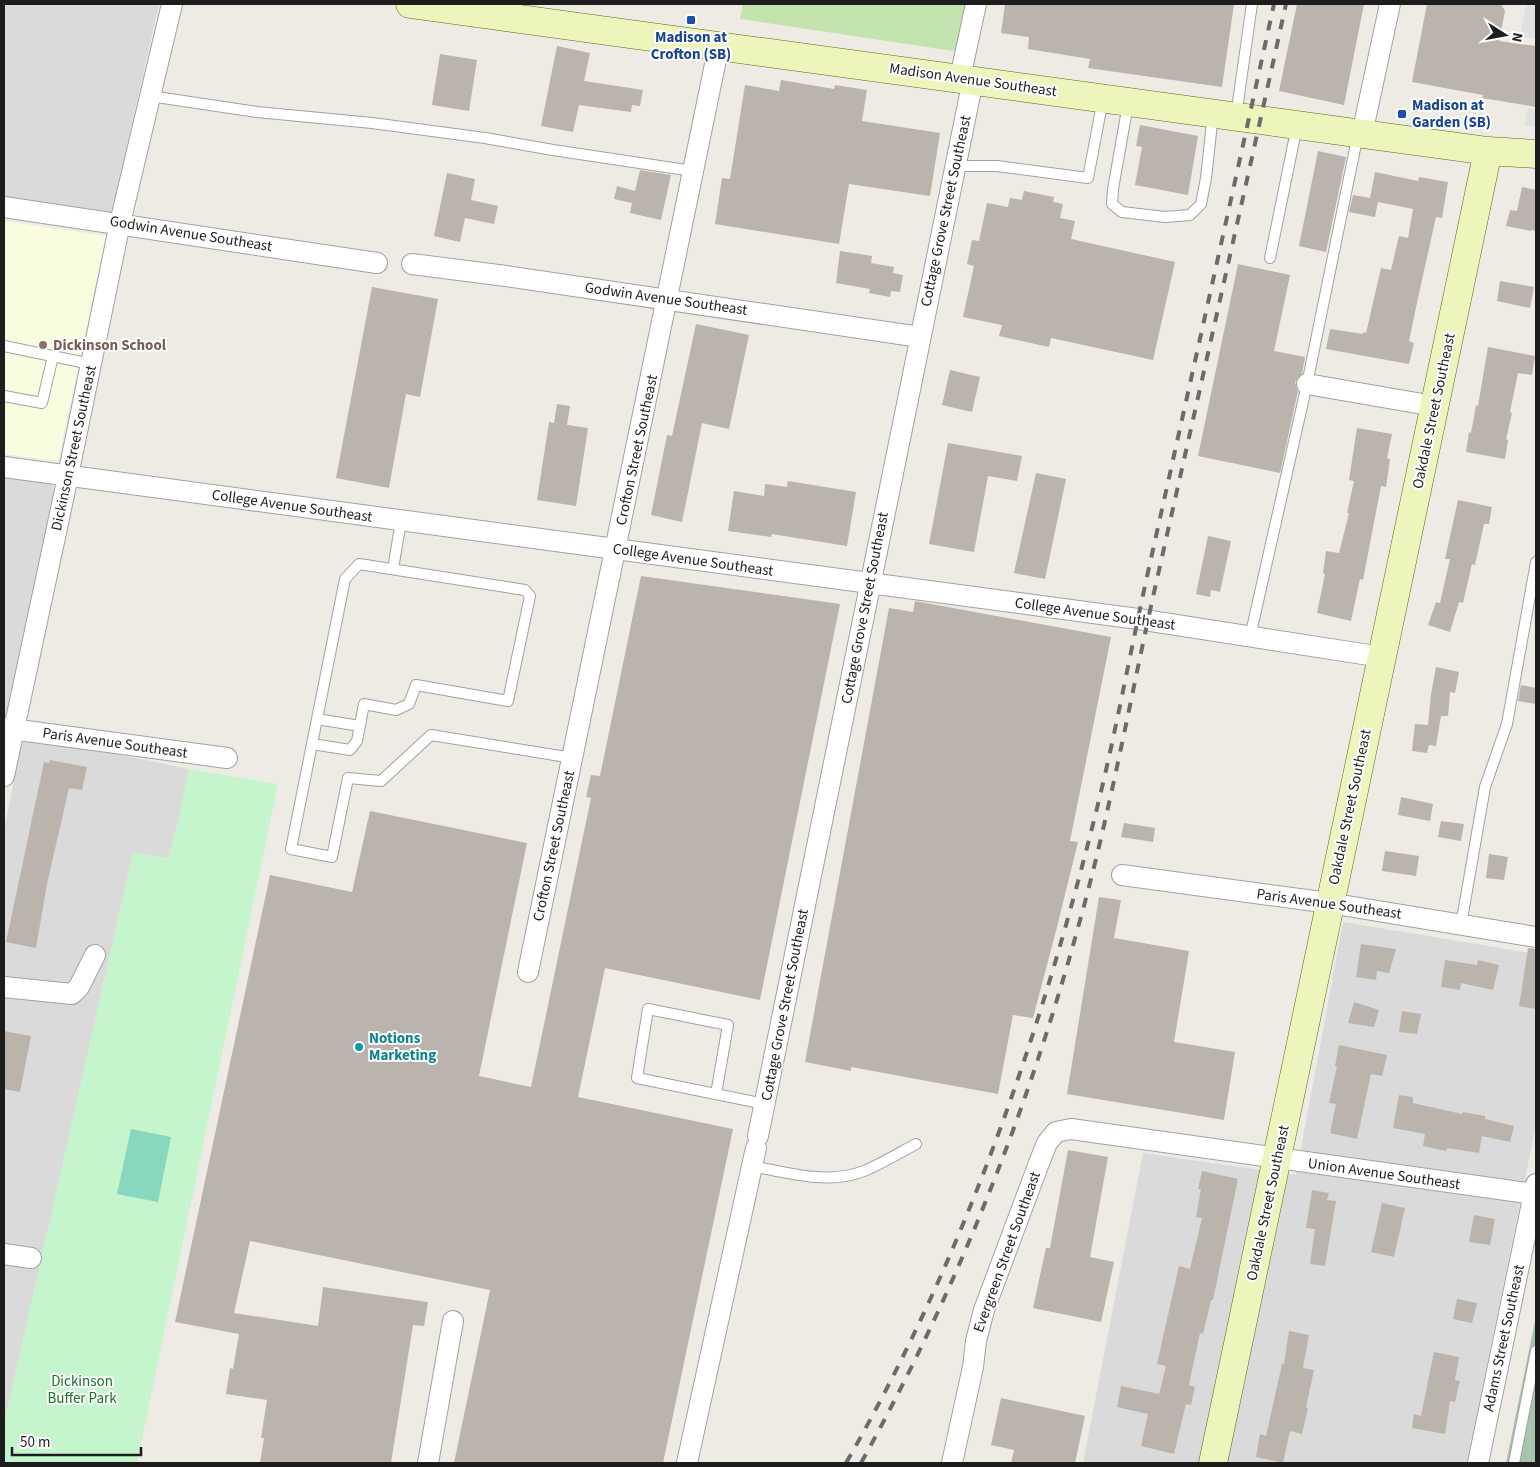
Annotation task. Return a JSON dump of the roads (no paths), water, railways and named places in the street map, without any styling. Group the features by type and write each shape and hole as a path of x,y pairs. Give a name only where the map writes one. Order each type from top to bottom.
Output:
{"street":[{"name":"Dickinson Street Southeast","path":"4,776 9,728 68,475 120,223 172,4"},
{"name":"Madison Avenue Southeast","path":"410,4 1360,134 1488,151 1536,154"},
{"name":"Cottage Grove Street Southeast","path":"687,1463 765,1104 955,166 976,4"},
{"path":"1360,134 1390,4"},
{"name":"Crofton Street Southeast","path":"528,972 719,45"},
{"name":"Oakdale Street Southeast","path":"1213,1463 1488,151"},
{"name":"Godwin Avenue Southeast","path":"4,207 377,263"},
{"name":"Godwin Avenue Southeast","path":"412,264 920,337"},
{"path":"1307,384 1434,406"},
{"name":"College Avenue Southeast","path":"4,467 1138,619 1382,658"},
{"name":"Paris Avenue Southeast","path":"9,728 227,758"},
{"name":"Paris Avenue Southeast","path":"1122,875 1329,903 1536,937"},
{"path":"4,987 72,994 79,987 95,955"},
{"name":"Union Avenue Southeast","path":"1056,1132 1071,1129 1090,1131 1277,1159 1535,1189"},
{"name":"Evergreen Street Southeast","path":"952,1463 984,1310 1047,1143 1056,1132"},
{"name":"Adams Street Southeast","path":"1478,1463 1535,1189"},
{"path":"4,1254 30,1258"},
{"path":"428,1463 453,1321"}],"lane":[{"path":"1116,100 1112,204 1122,212 1165,217 1190,214 1201,204 1206,178 1225,115 1252,4"},
{"path":"150,96 257,112 372,123 485,138 693,171"},
{"path":"955,166 997,166 1088,178 1116,100"},
{"path":"1270,258 1298,125"},
{"path":"1250,637 1307,384 1360,134"},
{"path":"4,346 91,364"},
{"path":"4,396 42,403 53,356"},
{"path":"393,569 401,521"},
{"path":"1461,925 1485,787 1507,724 1536,562"},
{"path":"312,744 350,750 357,741 364,704 396,710 409,704 416,685 508,701 530,596 525,590 359,564 345,579 312,744 291,849 332,856 348,778 381,781 430,735 573,758"},
{"path":"317,719 360,726"},
{"path":"716,1094 728,1025 648,1009 637,1078 765,1104"},
{"path":"755,1150 804,1176 832,1177 863,1172 916,1144"},
{"path":"1514,1463 1536,1351"}],"railway":[{"path":"846,1463 887,1388 925,1311 959,1233 991,1154 1020,1074 1046,993 1070,911 1107,767 1146,581 1274,4"},
{"path":"861,1463 896,1398 958,1267 1012,1133 1059,994 1090,882 1110,798 1155,588 1286,4"}],"place":[{"name":"Madison at Crofton (SB)","path":"691,20"},
{"name":"Madison at Garden (SB)","path":"1402,114"},
{"name":"Dickinson School","path":"43,345"},
{"name":"Notions Marketing","path":"359,1047"}],"park label":[{"name":"Dickinson Buffer Park","path":"82,1390"}]}
